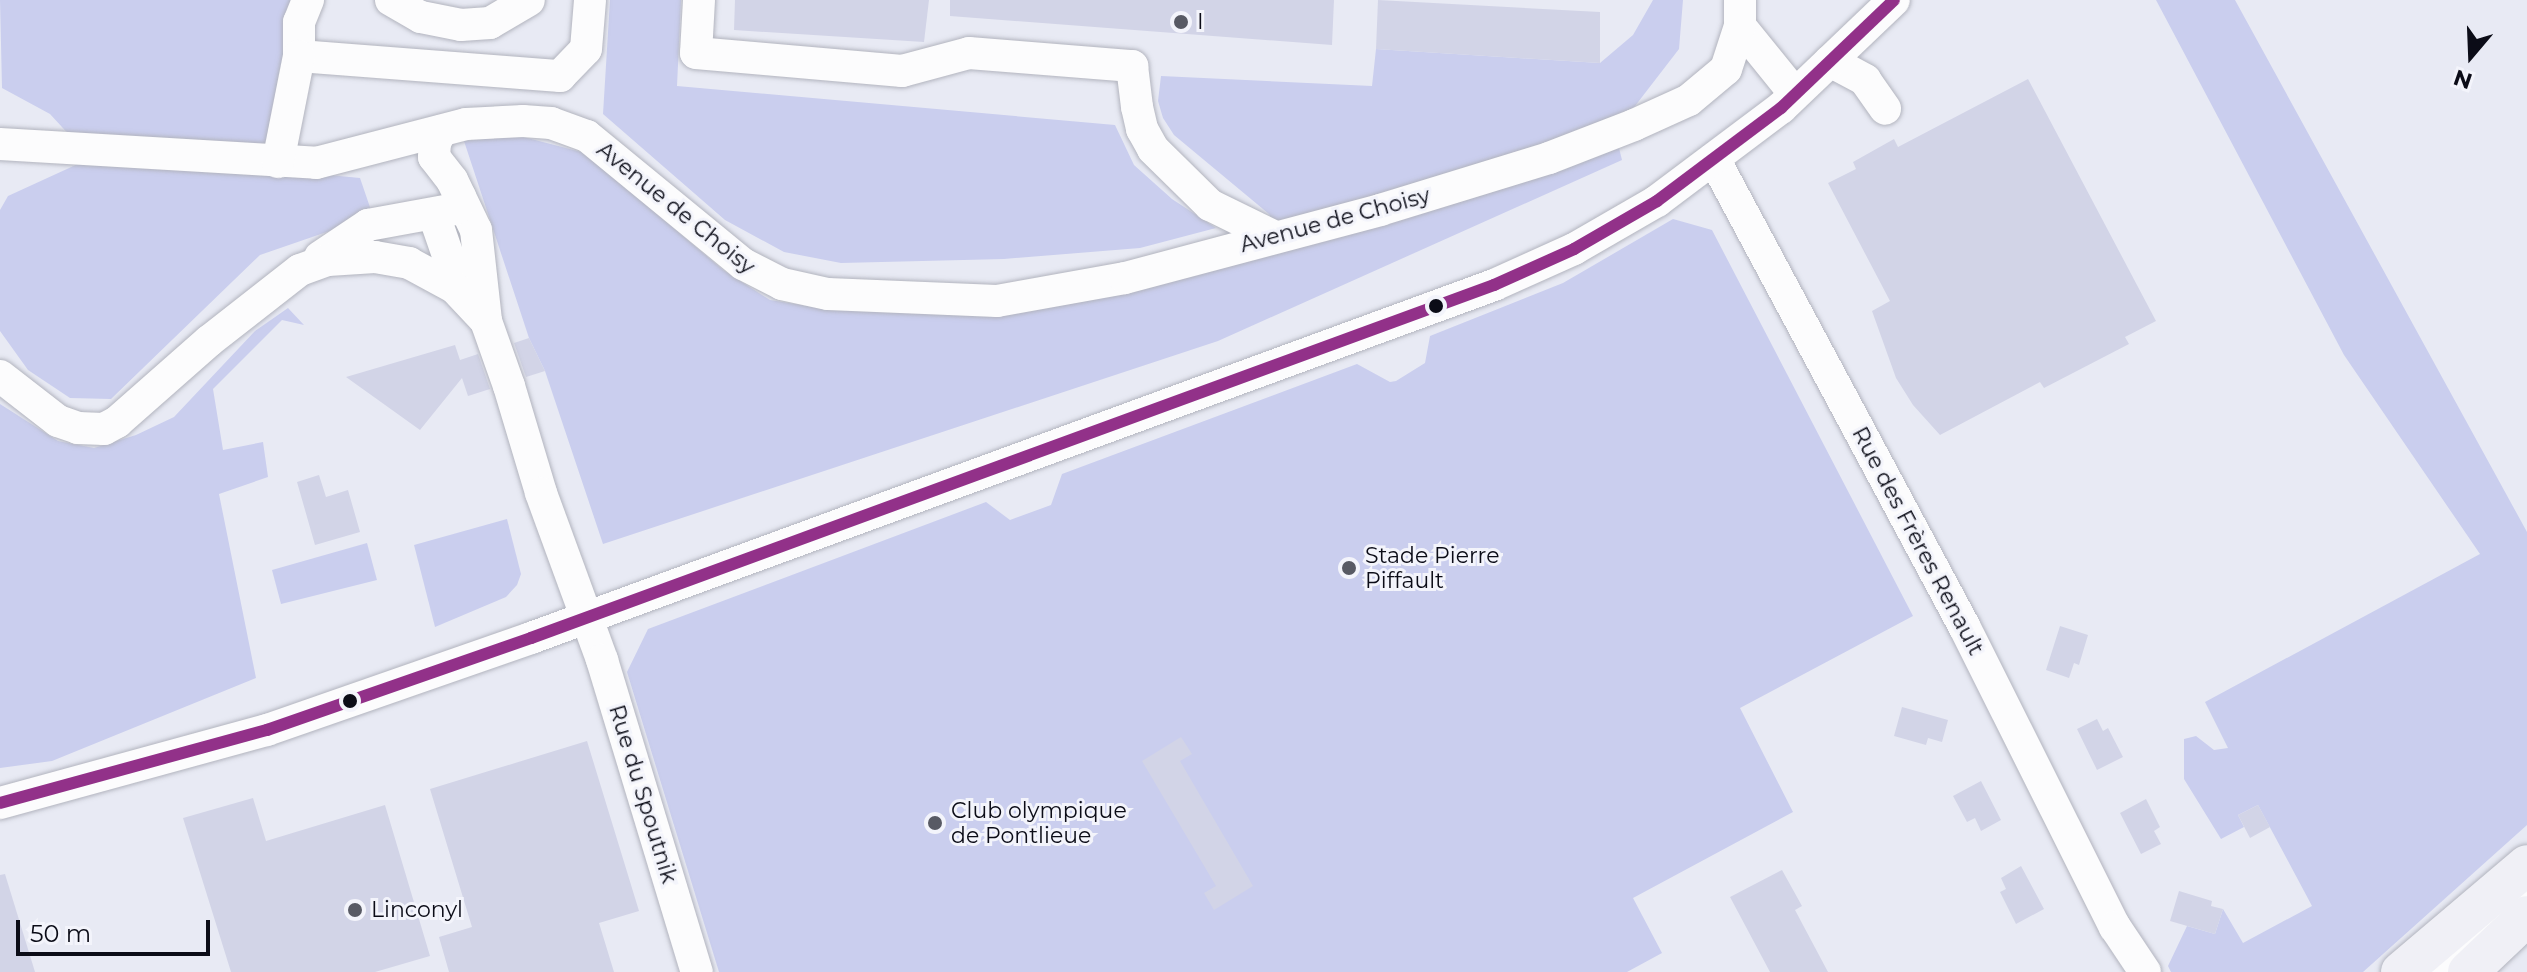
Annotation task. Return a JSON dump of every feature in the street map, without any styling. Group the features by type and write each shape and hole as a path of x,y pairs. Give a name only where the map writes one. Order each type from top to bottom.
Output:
{"main road":[{"path":"2401,972 2527,865"},
{"path":"2468,972 2527,916"}],"street":[{"path":"278,162 299,56 299,22 308,0"},
{"path":"391,0 421,17 461,25 490,23 529,0"},
{"path":"299,56 560,76 586,49 590,0"},
{"path":"699,0 696,53 902,71 969,53 1132,66 1137,107 1153,149 1210,205 1273,236"},
{"path":"0,803 267,730 1494,285 1574,249 1657,201 1795,94 1894,0"},
{"path":"1740,13 1795,94"},
{"name":"Avenue de Choisy","path":"0,144 316,163 466,124 551,123 587,136 743,264 782,284 828,294 997,301 1125,278 1273,236 1380,210 1549,158 1689,100 1726,69 1740,13"},
{"path":"1830,61 1865,80 1885,109"},
{"path":"441,131 435,143 434,157 448,174 447,206 455,288"},
{"name":"Rue des Frères Renault","path":"1714,159 1964,626 2115,927 2132,972"},
{"path":"0,376 58,421 88,429 111,426 209,341 300,270 368,225 447,206"},
{"path":"447,206 476,230 481,252 486,321"},
{"path":"300,270 328,260 375,257 409,263 455,288 486,321"},
{"name":"Rue du Spoutnik","path":"486,321 586,616 697,972"},
{"path":"2435,972 2527,891"},
{"name":"Rue des Frères Renault","path":"2115,927 2145,972"}],"shaded area":[{"path":"0,0 308,0 278,163 308,173 360,178 373,216 260,255 111,399 70,398 28,370 0,331 0,210 8,196 80,163 85,152 50,114 2,88"},
{"path":"610,0 681,0 677,86 1115,125 1134,165 1172,199 1216,228 1140,248 1004,259 841,263 784,252 725,220 603,114"},
{"path":"1653,0 1683,0 1679,49 1615,132 1622,160 1218,341 603,544 545,371 529,338 464,141 516,135 585,153 723,270 770,300 826,309 997,309 1280,239 1269,214 1174,135 1163,118 1158,101 1161,76 1372,86 1376,49 1600,63 1633,35"},
{"path":"2156,0 2235,0 2527,532 2527,825 2363,972 2171,972 2168,966 2187,926 2215,934 2223,909 2243,943 2312,906 2258,805 2238,815 2244,827 2221,839 2184,779 2184,739 2196,736 2214,750 2228,748 2205,702 2480,554 2344,355"},
{"name":"Stade Pierre Piffault","path":"1673,219 1712,230 1913,616 1740,708 1793,812 1633,898 1662,953 1627,972 719,972 627,672 648,629 986,502 1010,520 1051,505 1062,474 1357,364 1390,382 1396,381 1425,363 1430,336 1563,283"},
{"path":"288,308 304,325 282,320 213,389 223,450 263,442 268,477 219,494 256,678 52,761 0,768 0,404 58,441 94,448 136,435 174,417 255,331"},
{"path":"507,519 521,574 517,585 506,597 435,627 414,545"},
{"path":"367,543 377,580 281,604 272,570"}],"building":[{"path":"735,0 929,0 924,42 734,30"},
{"name":"I","path":"950,0 1334,0 1332,45 950,16"},
{"path":"1378,0 1600,12 1600,63 1376,49"},
{"path":"2028,79 2156,321 2125,337 2129,344 2044,388 2040,382 1940,435 1913,405 1896,378 1872,311 1890,301 1828,183 1856,169 1853,162 1894,139 1898,147"},
{"path":"529,338 545,371 526,377 514,343"},
{"path":"455,345 460,360 478,354 490,389 468,396 462,378 420,430 346,377"},
{"path":"319,475 326,497 348,490 360,532 315,545 297,482"},
{"path":"2060,626 2088,635 2079,665 2074,663 2069,678 2046,670"},
{"path":"1902,707 1948,720 1942,742 1928,738 1926,745 1894,736"},
{"path":"2097,719 2103,731 2108,728 2123,757 2097,770 2077,729"},
{"path":"1181,737 1192,754 1180,761 1253,886 1214,910 1204,893 1216,886 1142,761"},
{"path":"587,741 639,911 599,923 614,972 449,972 439,937 472,927 430,789"},
{"path":"1981,781 2001,820 1981,831 1975,818 1967,822 1953,796"},
{"path":"253,798 266,841 385,805 430,956 375,972 231,972 183,818"},
{"path":"2146,799 2160,827 2154,831 2161,844 2141,854 2120,813"},
{"path":"2258,805 2270,827 2250,838 2238,815"},
{"path":"2021,866 2044,909 2016,924 2000,892 2006,889 2001,878"},
{"path":"1782,870 1802,906 1795,910 1828,972 1770,972 1730,897"},
{"path":"5,874 35,972 0,972 0,875"},
{"path":"2179,891 2212,901 2211,906 2223,909 2215,934 2170,921"}],"transit line":[{"path":"0,803 267,730 531,638 1494,285 1574,249 1657,201 1781,108 1894,0"}],"place":[{"name":"I","path":"1181,22"},
{"name":"Stade Pierre Piffault","path":"1349,568"},
{"name":"Club olympique de Pontlieue","path":"935,823"},
{"name":"Linconyl","path":"355,910"}]}
